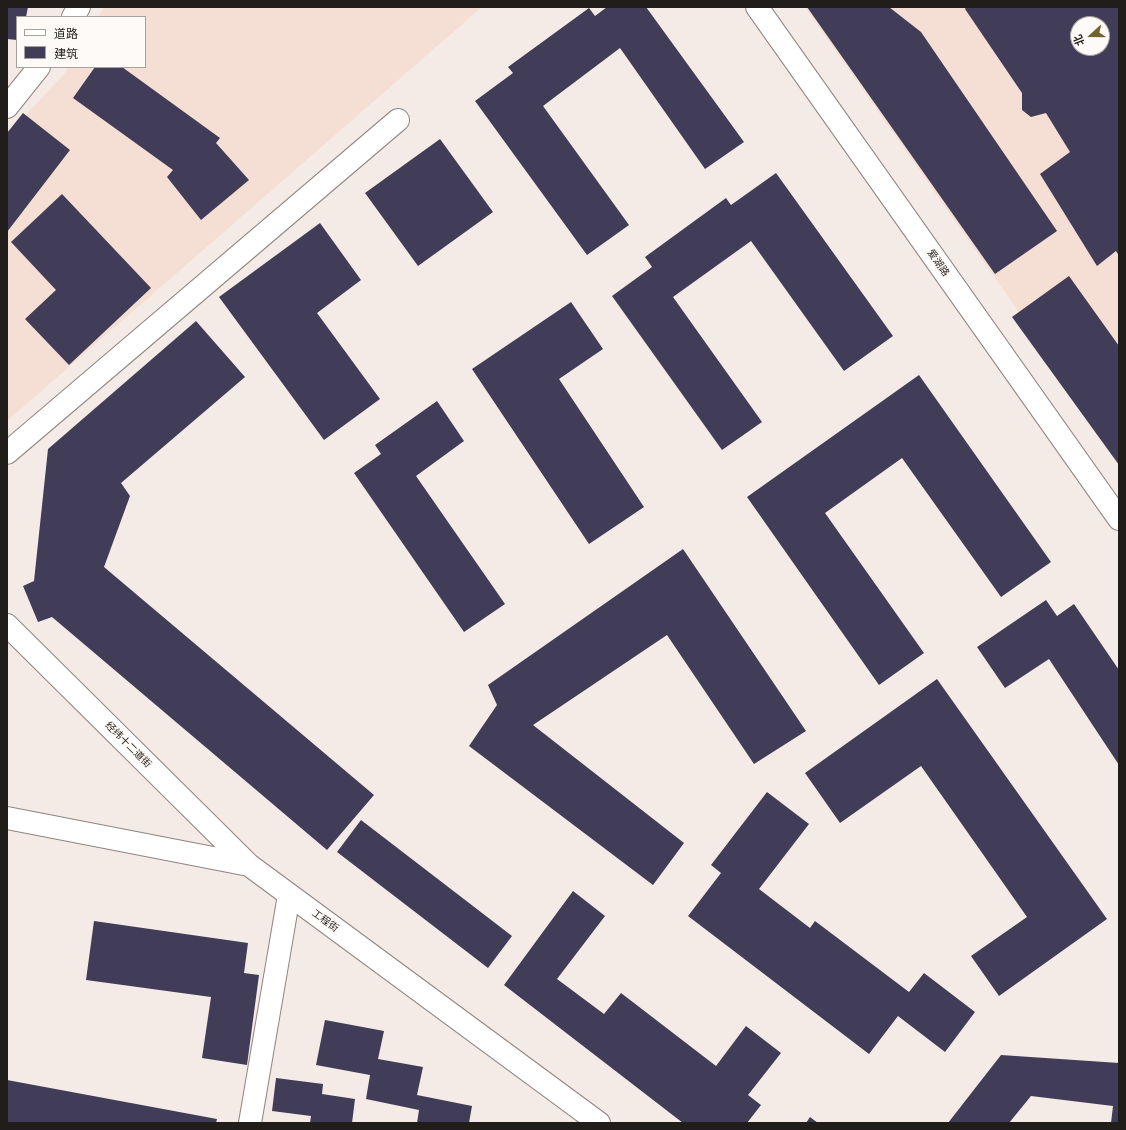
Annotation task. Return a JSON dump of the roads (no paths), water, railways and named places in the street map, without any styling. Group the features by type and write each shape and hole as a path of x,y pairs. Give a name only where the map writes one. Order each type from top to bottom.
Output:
{"street":[{"path":"74,16 79,7"},
{"name":"爱湖路","path":"757,7 1119,519"},
{"path":"7,107 37,68"},
{"path":"7,453 398,120"},
{"name":"经纬十二道街","path":"7,624 249,865"},
{"name":"工程街","path":"7,818 249,865 599,1123"},
{"path":"250,1123 289,894"}]}
